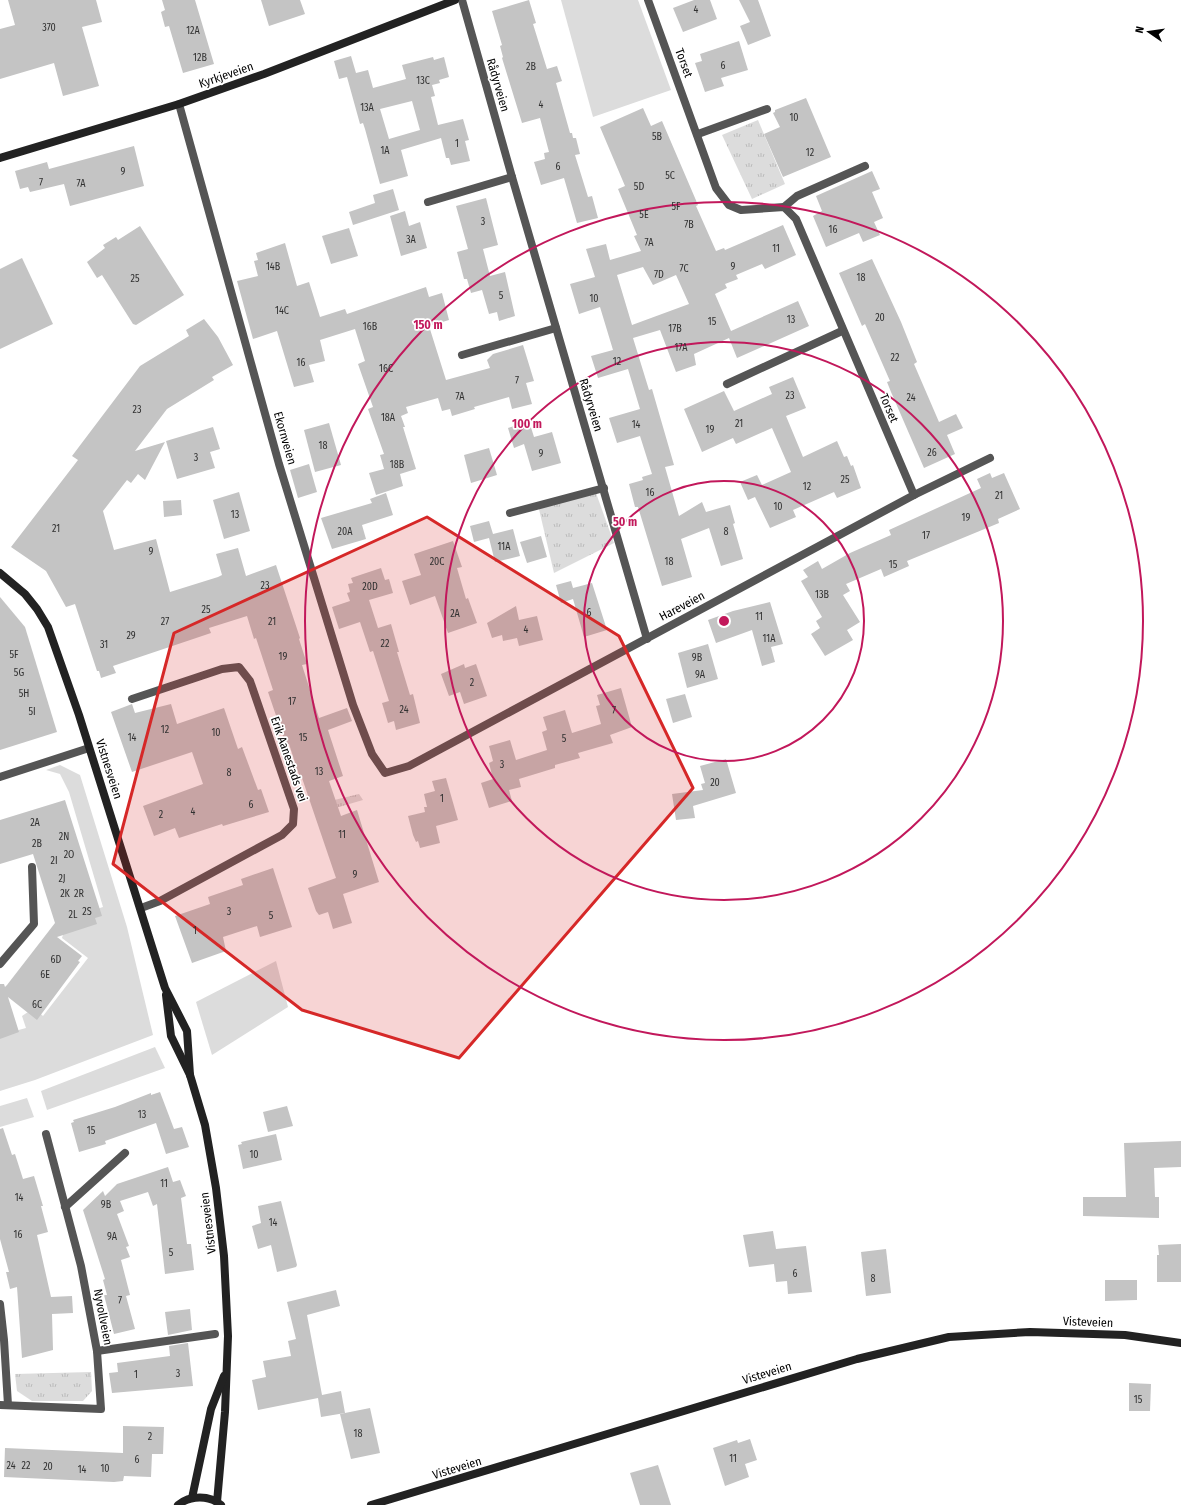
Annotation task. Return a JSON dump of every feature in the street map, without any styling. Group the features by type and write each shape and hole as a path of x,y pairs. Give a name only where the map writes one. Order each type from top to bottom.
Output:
{"main road":[{"name":"Kyrkjeveien","path":"0,158 179,104 264,74 455,0"},
{"name":"Vistnesveien","path":"0,573 25,594 37,609 48,627 89,748 166,988 187,1031 190,1075"},
{"name":"Vistnesveien","path":"166,988 171,1036 190,1075 205,1125 216,1188 224,1264 228,1336 226,1412 220,1503 205,1498 192,1498 211,1409 226,1371"},
{"name":"Visteveien","path":"371,1505 849,1361 949,1337 1030,1332 1125,1335 1181,1343"},
{"path":"178,1505 192,1498"}],"street":[{"name":"Rådyrveien","path":"462,0 512,177 647,638"},
{"name":"Torset","path":"648,0 698,134 716,188 729,205 741,210 784,207 796,219 842,331 914,495"},
{"name":"Ekornveien","path":"179,104 279,464 353,705 372,754 385,773"},
{"path":"698,134 768,109"},
{"path":"784,207 797,196 866,166"},
{"path":"428,202 512,177"},
{"path":"462,355 556,328"},
{"path":"727,384 842,331"},
{"name":"Hareveien","path":"385,773 409,766 914,495 990,458"},
{"path":"510,514 604,488"},
{"name":"Erik Aanestads vei","path":"132,698 222,669 239,667 250,681 294,809 294,824 282,835 160,901 141,908"},
{"path":"0,777 89,748"},
{"path":"0,964 34,924 32,867"},
{"name":"Nyvollveien","path":"4,1405 101,1409 97,1350 81,1266 46,1134"},
{"path":"66,1207 126,1153"},
{"path":"0,1304 4,1340 4,1405"},
{"path":"97,1350 215,1334"}],"highlighted area":[{"path":"427,517 619,636 693,788 459,1058 302,1010 113,864 174,633"}],"green space":[{"path":"561,0 638,0 671,90 593,117"},
{"path":"758,120 785,184 752,199 722,135"},
{"path":"596,493 614,543 554,573 538,505"},
{"path":"60,765 80,775 127,927 153,1035 35,1080 0,1091 0,1035 26,1028 22,1016 34,1008 43,1016 88,958 62,938 68,918 103,907 69,792 60,774 46,770"},
{"path":"359,794 363,800 325,811 318,804"},
{"path":"276,961 288,1007 212,1055 196,1002"},
{"path":"155,1047 165,1068 47,1110 41,1091"},
{"path":"27,1098 34,1117 0,1127 0,1106"},
{"path":"91,1372 92,1391 83,1401 32,1401 17,1391 15,1374"}],"building":[{"path":"8,0 96,0 102,22 82,27 99,86 63,96 54,63 0,79 0,29 15,25"},
{"path":"162,0 195,0 214,64 183,73 169,26 165,27 161,12 165,10"},
{"path":"261,0 300,0 305,14 269,26"},
{"path":"529,0 536,23 533,24 547,69 557,66 562,81 556,83 570,133 572,133 573,138 576,138 580,154 575,155 588,197 592,196 598,218 577,223 564,178 541,185 534,162 545,159 544,153 549,152 540,118 522,123 502,58 500,46 502,45 492,11"},
{"path":"694,0 710,0 717,19 683,32 673,8"},
{"path":"739,0 758,0 771,36 748,45 740,26 750,22"},
{"path":"739,41 748,70 721,78 724,86 705,92 695,63 702,61 700,54"},
{"path":"351,56 356,73 368,70 373,88 406,79 402,65 433,57 434,60 444,57 449,77 439,80 440,83 432,85 435,96 431,97 438,125 463,119 469,140 465,141 470,161 451,165 449,158 446,158 441,138 401,150 408,176 380,184 365,129 363,123 360,124 347,77 339,79 334,61","holes":["412,101 420,130 389,139 380,109"]},
{"path":"806,98 831,157 783,177 764,134 780,127 773,113 775,110"},
{"path":"643,108 651,126 662,121 698,205 696,206 716,251 724,248 725,250 783,225 796,255 765,269 762,264 736,275 738,279 725,284 727,288 715,294 731,331 798,301 809,326 737,358 729,338 694,354 696,365 676,372 660,330 633,338 649,390 652,389 674,465 665,467 679,516 702,502 706,512 730,505 735,523 733,524 743,559 721,566 709,528 681,539 692,577 662,586 638,507 635,507 629,484 643,480 642,477 652,474 640,436 617,443 609,418 640,409 628,369 598,378 591,356 613,350 600,307 579,314 570,284 595,277 586,249 606,244 610,260 641,251 634,236 637,235 618,189 625,186 600,127","holes":["643,267 653,285 676,275 689,304 632,325 617,275"]},
{"path":"134,146 144,186 70,206 64,184 30,192 28,187 20,189 15,171 47,162 49,169"},
{"path":"872,171 880,189 872,192 883,218 874,222 880,235 863,242 859,233 826,247 813,216 822,211 816,196"},
{"path":"393,189 399,210 353,225 349,212 375,203 373,195"},
{"path":"486,198 498,245 483,249 490,276 505,272 515,316 499,321 497,312 489,314 482,290 471,293 467,279 464,279 457,252 468,249 456,206"},
{"path":"405,211 409,226 420,222 427,248 401,256 390,216"},
{"path":"140,226 184,295 136,325 133,324 102,275 97,278 87,262 105,248 103,245 116,237 118,240"},
{"path":"349,228 358,256 331,264 322,236"},
{"path":"285,243 297,286 309,282 320,317 345,309 347,314 426,287 429,297 442,293 449,320 429,326 446,380 490,368 487,360 493,354 523,345 534,381 526,383 532,404 512,409 509,397 474,407 475,409 452,416 450,409 442,411 438,398 406,407 408,413 401,416 416,469 400,474 403,486 376,495 369,473 384,469 380,455 384,454 368,409 373,407 358,364 365,361 355,329 320,340 325,361 309,365 314,382 294,387 277,331 253,339 237,281 258,276 254,261 258,260 256,253"},
{"path":"22,258 53,324 0,349 0,269"},
{"path":"872,259 901,322 917,362 914,364 939,422 956,414 963,428 947,435 955,454 924,468 887,382 890,381 865,324 862,326 839,273"},
{"path":"204,319 218,337 233,365 212,377 214,380 167,409 135,451 165,442 145,480 138,474 131,483 127,480 103,511 114,550 156,539 170,592 222,575 216,554 238,548 246,576 276,565 300,638 299,639 307,664 302,665 319,718 347,708 352,721 328,730 343,776 329,781 341,816 357,810 379,882 343,894 352,923 333,929 328,912 319,915 316,911 308,888 336,878 302,778 300,778 289,744 286,745 268,692 273,690 247,616 209,628 211,633 113,666 116,673 101,678 99,671 97,671 75,604 66,607 46,571 11,547 78,460 72,456 140,366 189,336 186,330"},
{"path":"793,377 806,408 786,416 803,457 837,441 844,457 847,456 851,466 853,465 861,488 837,498 834,492 793,510 796,517 770,528 755,497 748,500 740,482 757,475 762,485 791,472 772,428 736,444 733,438 702,452 684,409 724,391 734,411 772,394 769,387"},
{"path":"529,421 534,437 552,432 561,463 532,471 524,444 514,448 508,428"},
{"path":"329,423 341,465 315,472 304,430"},
{"path":"213,427 220,449 210,452 215,468 177,479 166,441"},
{"path":"489,448 497,475 471,483 464,455"},
{"path":"309,464 317,492 298,498 290,470"},
{"path":"990,473 992,478 1004,473 1020,509 998,519 999,523 907,561 909,566 884,577 881,569 846,584 850,591 843,595 860,622 847,630 853,640 825,656 811,634 820,628 816,621 822,617 801,581 808,577 803,570 818,561 822,569 850,553 891,535 889,530 981,488 977,479"},
{"path":"239,492 250,531 224,539 213,500"},
{"path":"386,493 393,515 362,525 366,539 332,549 321,518 372,503 370,499"},
{"path":"181,500 182,515 164,517 163,501"},
{"path":"489,521 493,534 513,529 520,556 495,562 489,538 474,542 470,526"},
{"path":"541,536 547,557 527,563 520,542"},
{"path":"453,541 462,567 457,568 466,599 468,598 477,623 448,633 435,596 410,605 402,581 421,575 414,554"},
{"path":"381,568 385,580 389,579 393,593 369,600 378,628 391,624 399,652 397,652 410,695 413,694 420,723 396,730 394,721 388,723 382,703 389,701 373,651 370,652 360,622 339,629 332,607 350,601 347,593 350,592 348,584 353,583 351,578"},
{"path":"571,581 573,588 592,583 607,630 584,637 573,599 561,603 556,585"},
{"path":"0,597 25,627 57,732 0,750"},
{"path":"770,602 783,644 771,647 775,662 762,666 752,630 716,643 708,620 733,611"},
{"path":"516,606 519,620 537,616 543,640 519,646 517,638 503,641 502,635 492,638 487,623"},
{"path":"708,644 718,679 687,688 678,653"},
{"path":"464,664 465,668 476,664 487,696 464,704 460,692 449,696 441,674"},
{"path":"621,688 632,727 610,735 613,743 578,753 580,758 555,765 555,768 519,779 521,787 509,790 512,801 489,808 481,783 493,779 489,763 493,761 489,746 510,740 516,760 547,750 542,732 547,730 543,717 565,710 572,733 601,724 596,706 600,705 597,695"},
{"path":"685,694 692,717 673,723 666,699"},
{"path":"132,704 135,713 171,704 177,724 224,708 238,749 242,747 258,790 261,789 269,812 223,826 222,824 179,838 175,828 154,836 143,806 203,784 192,752 132,772 111,712"},
{"path":"726,759 736,793 693,806 695,818 676,820 672,794 703,790 701,784 705,783 700,766"},
{"path":"446,778 458,820 436,826 440,843 420,848 418,841 416,842 413,835 408,816 425,812 424,807 427,807 424,794 435,791 432,781"},
{"path":"65,800 102,916 95,918 97,924 57,937 82,956 78,961 80,962 37,1020 8,997 19,1032 0,1039 0,984 4,984 5,987 7,985 55,923 33,854 0,864 0,820"},
{"path":"273,868 292,927 260,937 257,926 223,937 226,951 192,963 175,916 210,904 208,897 243,885 241,879"},
{"path":"160,1092 174,1129 182,1127 189,1147 166,1154 156,1123 105,1141 106,1144 79,1152 71,1123 74,1122 73,1120 115,1107 151,1093 151,1095"},
{"path":"287,1106 293,1126 268,1132 263,1112"},
{"path":"3,1128 12,1155 15,1154 23,1179 34,1176 43,1206 41,1206 48,1232 37,1235 51,1297 72,1296 73,1313 52,1314 53,1350 22,1358 17,1287 10,1289 6,1272 9,1272 0,1239 0,1129"},
{"path":"276,1134 282,1160 243,1169 238,1145 242,1144 241,1142"},
{"path":"1181,1141 1181,1167 1154,1168 1155,1197 1159,1197 1159,1218 1083,1216 1083,1197 1126,1197 1124,1143"},
{"path":"168,1167 173,1182 180,1180 186,1196 181,1198 187,1244 191,1244 194,1270 165,1274 157,1204 153,1206 148,1192 120,1201 124,1211 117,1214 129,1246 126,1247 130,1257 121,1260 130,1295 126,1296 135,1329 114,1334 104,1295 107,1295 103,1280 105,1279 83,1210 103,1191 105,1196 117,1184"},
{"path":"281,1201 297,1265 296,1267 277,1272 271,1245 258,1249 252,1226 261,1223 258,1206"},
{"path":"773,1231 776,1249 806,1246 812,1292 788,1294 787,1281 776,1282 774,1264 749,1267 743,1235"},
{"path":"1181,1244 1181,1282 1157,1282 1157,1255 1159,1255 1158,1245"},
{"path":"886,1249 891,1293 866,1296 861,1252"},
{"path":"1105,1280 1137,1280 1137,1300 1105,1301"},
{"path":"336,1290 340,1306 307,1315 322,1395 341,1391 345,1413 321,1417 318,1398 258,1410 252,1380 266,1377 263,1361 291,1356 288,1341 296,1339 287,1302"},
{"path":"190,1309 192,1330 168,1335 165,1312"},
{"path":"188,1343 193,1386 112,1393 109,1373 118,1372 117,1363 170,1356 169,1346"},
{"path":"1129,1383 1151,1384 1150,1411 1129,1411"},
{"path":"370,1408 380,1453 351,1459 340,1414"},
{"path":"123,1426 164,1427 163,1454 152,1454 151,1477 124,1476 123,1481 114,1482 4,1477 5,1448 123,1453"},
{"path":"750,1439 757,1460 745,1464 749,1477 725,1486 713,1448 737,1440 738,1443"},
{"path":"658,1465 671,1505 640,1505 630,1473"}]}
